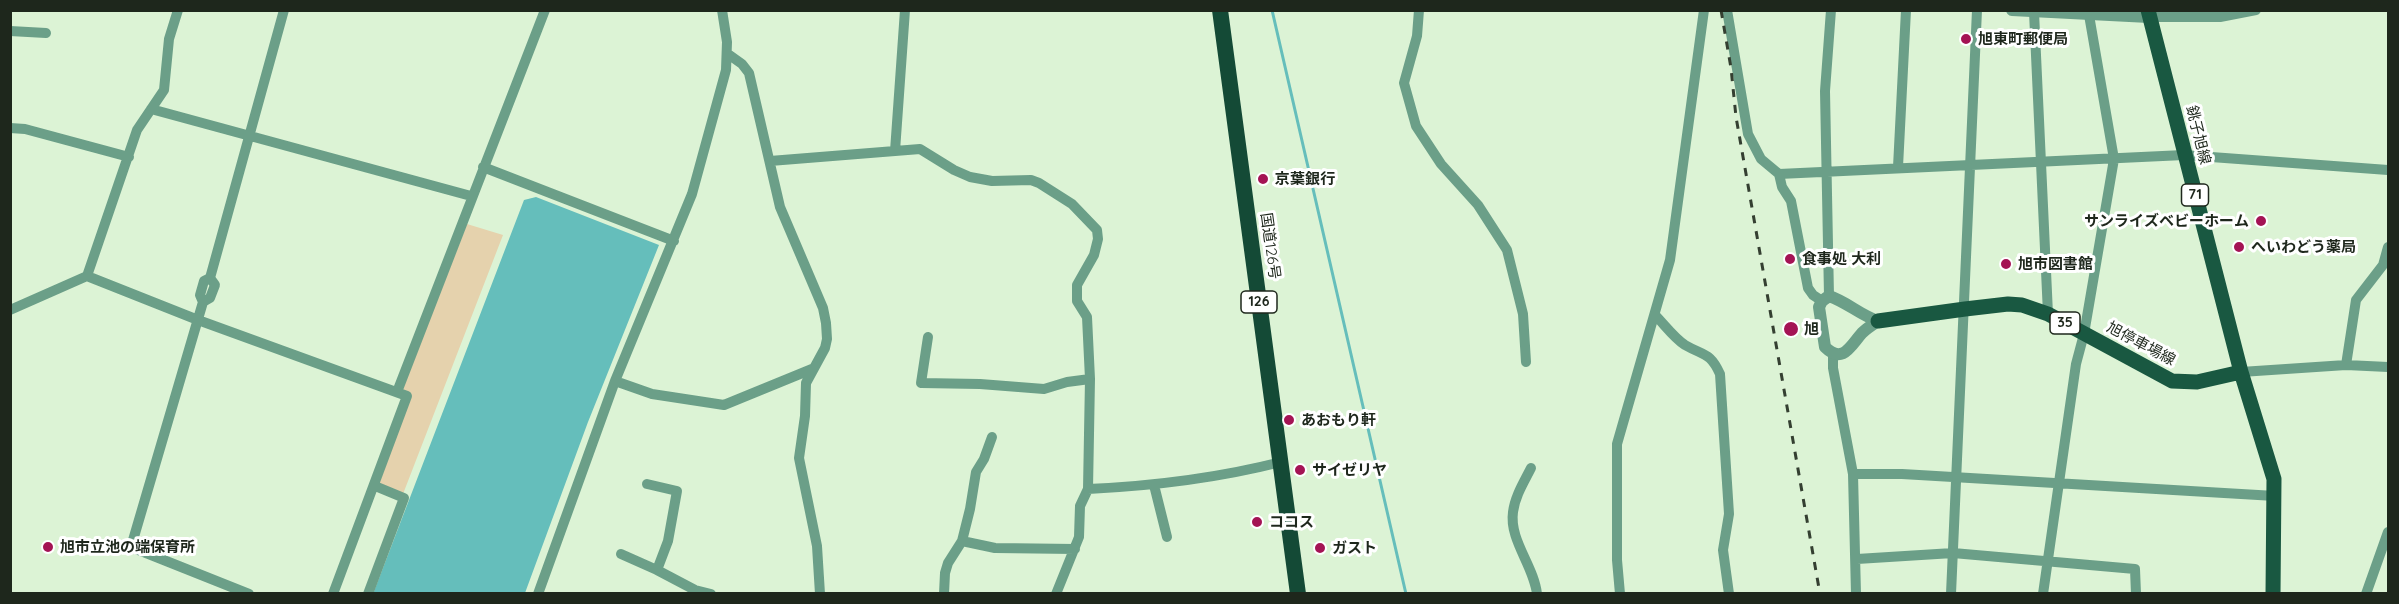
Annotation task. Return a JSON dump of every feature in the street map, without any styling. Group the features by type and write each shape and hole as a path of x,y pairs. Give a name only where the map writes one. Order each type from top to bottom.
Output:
{"highway":[{"name":"国道126号","path":"1220,10 1298,594"}],"main road":[{"name":"銚子旭線","path":"2149,14 2241,372"},
{"name":"旭停車場線","path":"1878,321 1965,309 2022,305 2048,314 2172,381 2197,382 2241,372"},
{"path":"2241,372 2274,479 2273,594"}],"street":[{"path":"87,276 137,130 166,84 169,39 178,10"},
{"path":"249,594 230,590 131,547 203,302 200,295 204,281 210,278 285,10"},
{"path":"397,392 471,196 545,10"},
{"path":"538,594 615,381 674,241 702,162 728,54 722,10"},
{"path":"895,151 905,10"},
{"path":"1419,10 1418,36 1404,83 1416,126 1441,164 1478,205 1507,250 1523,314 1526,362"},
{"path":"1620,594 1617,560 1617,444 1670,260 1704,10"},
{"path":"1727,10 1748,134 1761,159 1779,174 1782,187 1791,201 1808,288 1813,295 1839,300 1862,316 1878,321"},
{"path":"1831,10 1825,91 1826,299 1819,307 1825,347 1833,353 1843,354 1861,334 1878,321"},
{"path":"1898,167 1906,10"},
{"path":"1951,594 1958,478 1977,10"},
{"path":"2012,10 2089,15 2149,14 2220,17 2256,10"},
{"path":"2034,12 2048,314"},
{"path":"2043,594 2076,364 2084,334 2114,159 2089,15"},
{"path":"10,31 46,33"},
{"path":"728,54 742,64 749,73 780,207 823,308 827,339 825,348 806,383 805,416 799,458 817,546 820,594"},
{"path":"151,109 471,196"},
{"path":"10,128 25,129 129,157"},
{"path":"770,161 920,149 970,177 992,181 1031,180 1040,183 1072,204 1097,230 1098,239 1090,263 1077,285 1077,301 1087,317 1090,379 1088,489 1080,506 1079,537 1056,594"},
{"path":"1779,174 2184,155 2388,170"},
{"path":"483,167 674,241"},
{"path":"2346,365 2356,300 2384,265 2388,247"},
{"path":"10,310 87,276 198,320 407,396 333,594"},
{"path":"1654,315 1684,344 1704,352 1715,364 1720,374 1729,514 1723,550 1729,594"},
{"path":"928,337 921,383 980,384 1044,389 1074,380 1090,379"},
{"path":"1833,353 1833,368 1853,474 1857,559 1856,594"},
{"path":"2241,372 2346,365 2388,367"},
{"path":"615,381 651,394 724,405 812,369"},
{"path":"944,594 948,563 962,541 976,472 984,459 992,437"},
{"path":"1088,489 1154,485 1209,478 1281,462"},
{"path":"1531,468 1516,500 1513,513 1514,530 1536,581 1537,594"},
{"path":"1853,474 2275,496"},
{"path":"647,484 677,491 668,541 657,570"},
{"path":"1154,485 1167,537"},
{"path":"368,594 404,498 375,486"},
{"path":"2366,594 2388,532"},
{"path":"962,541 995,548 1075,549"},
{"path":"1857,559 1953,553 2135,568 2136,594"},
{"path":"621,554 695,590 711,594"}],"shaded area":[{"path":"467,224 503,235 403,494 379,484 411,395 402,390"}],"water":[{"path":"536,197 659,245 588,422 525,593 373,594 524,200"}],"waterway":[{"path":"1272,10 1406,594"}],"railway":[{"path":"1721,10 1731,68 1736,117 1820,594"}],"place":[{"name":"旭東町郵便局","path":"1966,39"},
{"name":"京葉銀行","path":"1263,179"},
{"name":"サンライズベビーホーム","path":"2261,221"},
{"name":"へいわどう薬局","path":"2239,247"},
{"name":"食事処 大利","path":"1790,259"},
{"name":"旭市図書館","path":"2006,264"},
{"name":"旭","path":"1791,329"},
{"name":"あおもり軒","path":"1289,420"},
{"name":"サイゼリヤ","path":"1300,470"},
{"name":"ココス","path":"1257,522"},
{"name":"旭市立池の端保育所","path":"48,547"},
{"name":"ガスト","path":"1320,548"}]}
